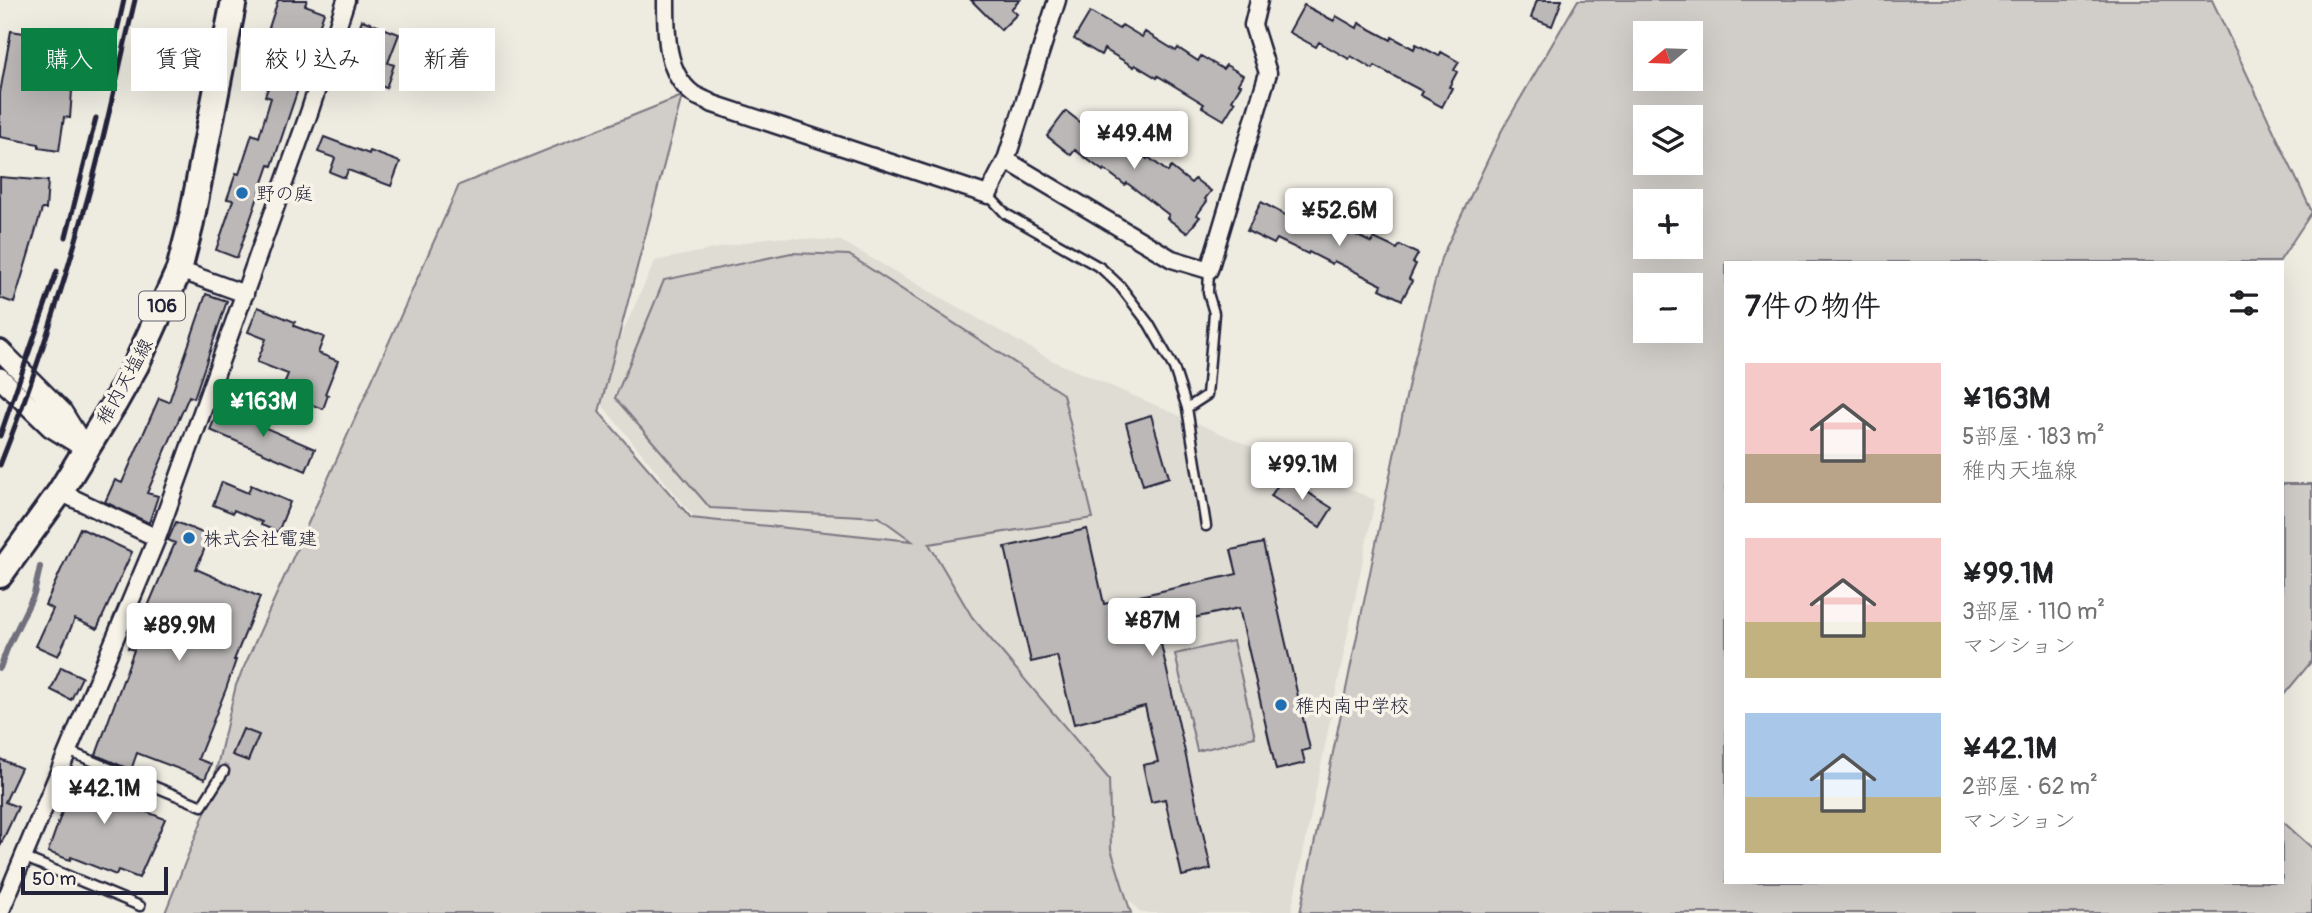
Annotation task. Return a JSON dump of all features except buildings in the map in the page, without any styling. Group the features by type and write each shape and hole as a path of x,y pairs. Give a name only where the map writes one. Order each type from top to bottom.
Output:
{"main road":[{"name":"稚内天塩線","path":"0,575 60,492 136,365 179,270 190,227 234,0"}],"street":[{"path":"0,913 157,538 245,294 346,0"},
{"path":"666,0 669,53 679,80 693,94 713,104 988,195 1006,160 1056,0"},
{"path":"1006,160 1172,259 1209,270 1268,73 1253,25 1259,0"},
{"path":"179,270 245,294"},
{"path":"0,350 62,412 85,449"},
{"path":"0,378 51,427 85,449"},
{"path":"60,492 157,538"}],"lane":[{"path":"988,195 1006,214 1101,268 1120,286 1149,324 1174,368 1187,408 1206,526"},
{"path":"1187,408 1207,394 1214,313 1208,293 1209,270"},
{"path":"68,751 202,806 224,771"},
{"path":"23,857 140,906"}],"shaded area":[{"path":"1578,0 2212,0 2312,212 2280,261 1724,261 1724,884 2284,884 2284,823 2312,848 2312,913 1300,913 1411,373 1441,258 1502,130"},
{"path":"682,96 599,412 691,518 912,541 879,517 710,508 615,398 664,280 791,253 849,255 1063,394 1093,518 929,544 972,617 1109,779 1111,849 1131,913 165,913 208,805 236,685 459,185"},
{"path":"772,237 841,241 1053,361 1375,500 1291,913 1141,913 1090,856 698,522 594,395 655,261"},
{"path":"2284,484 2312,484 2312,661 2284,695"},
{"path":"1233,641 1255,737 1197,751 1175,654"}],"waterway":[{"path":"0,668 34,594 40,567"}],"railway":[{"path":"117,31 124,0"},
{"path":"0,465 37,366 78,231 101,148 135,0"},
{"path":"66,237 96,118"},
{"path":"0,436 57,271"}],"place":[{"name":"野の庭","path":"242,193"},
{"name":"株式会社電建","path":"189,538"},
{"name":"稚内南中学校","path":"1281,705"}]}
